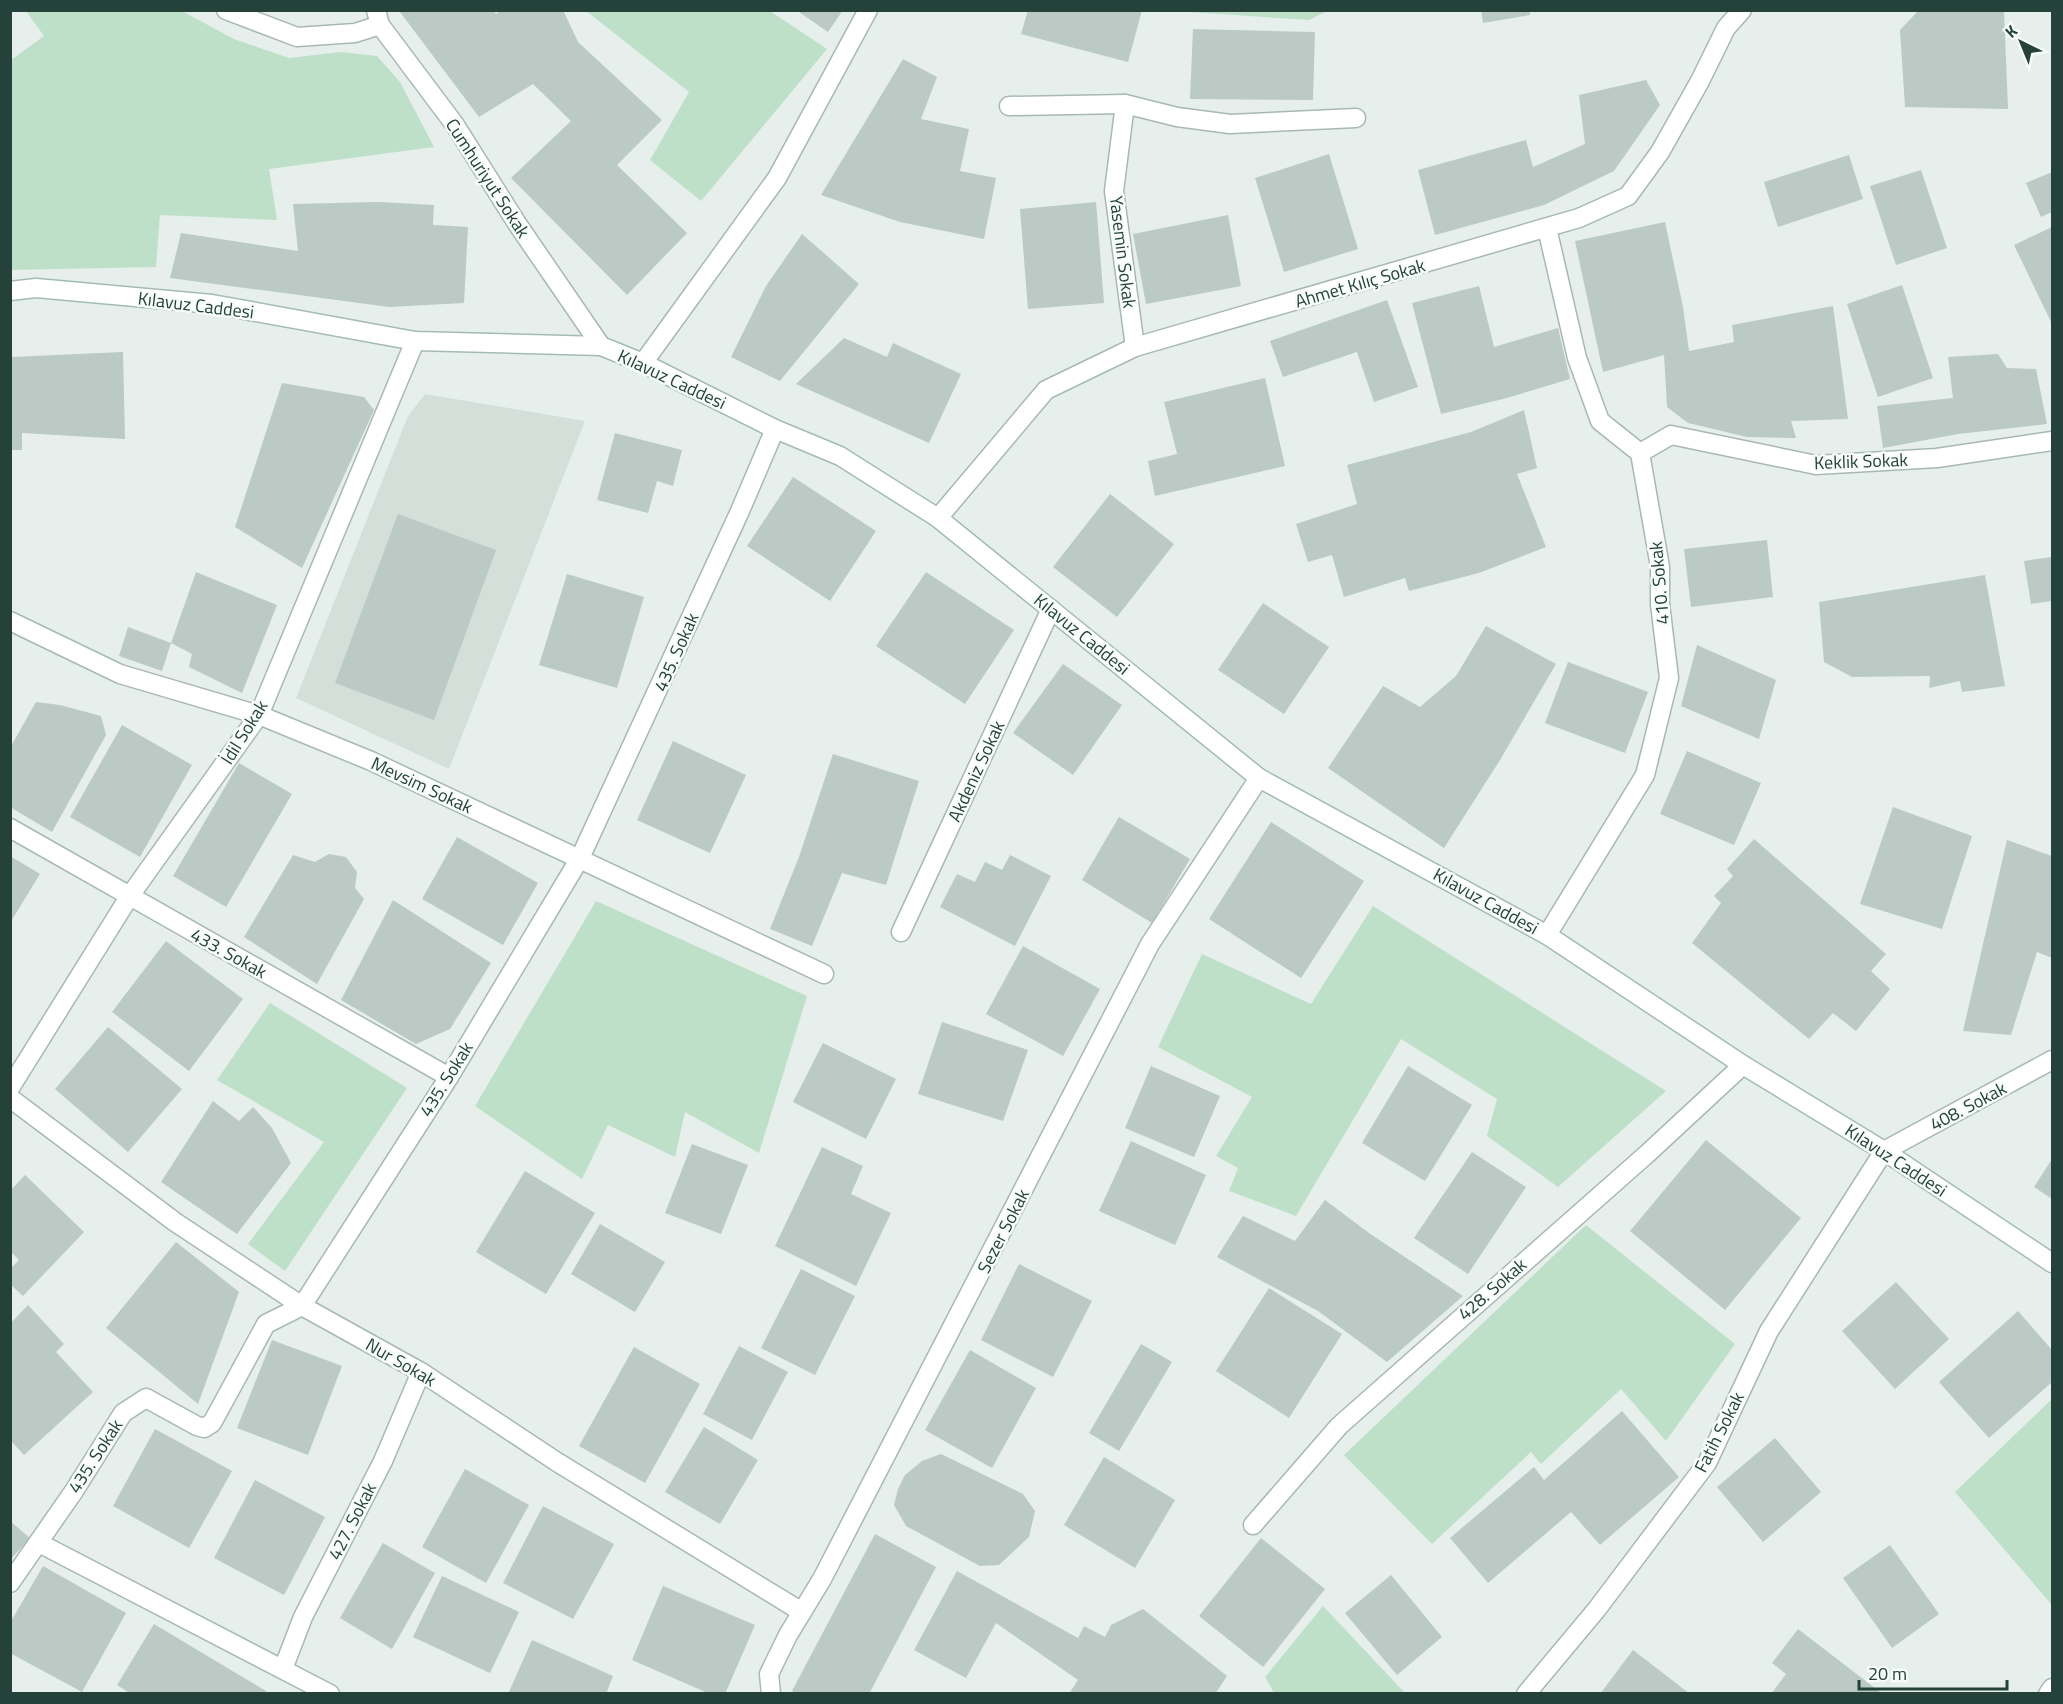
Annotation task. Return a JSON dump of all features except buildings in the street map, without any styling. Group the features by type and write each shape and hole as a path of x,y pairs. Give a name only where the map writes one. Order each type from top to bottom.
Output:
{"street":[{"path":"226,10 297,37 355,33 378,18"},
{"path":"643,363 777,178 868,10"},
{"name":"Ahmet Kılıç Sokak","path":"938,518 1046,390 1134,347 1547,228 1579,218 1628,196 1660,152 1700,81 1726,28 1742,10"},
{"name":"Cumhuriyut Sokak","path":"378,18 455,125 516,222 602,346"},
{"path":"1009,106 1125,104 1177,117 1230,124 1356,118"},
{"name":"Yasemin Sokak","path":"1125,104 1114,192 1134,347"},
{"path":"1547,228 1577,358 1600,421 1640,453"},
{"name":"Kılavuz Caddesi","path":"10,291 36,288 212,304 415,341 602,346 643,363 775,429 840,456 938,518 1259,778 1547,935 1743,1065 1884,1151 2052,1263"},
{"name":"İdil Sokak","path":"10,1088 129,897 259,715 415,341"},
{"name":"435. Sokak","path":"10,1583 39,1544 123,1413 146,1398 204,1428 212,1423 266,1324 303,1306 449,1077 580,858 740,511 775,429"},
{"name":"Keklik Sokak","path":"1640,453 1671,435 1816,465 1937,458 2052,441"},
{"name":"410. Sokak","path":"1547,935 1645,775 1669,678 1660,604 1660,567 1640,453"},
{"name":"Akdeniz Sokak","path":"902,933 1051,609"},
{"name":"Mevsim Sokak","path":"10,621 120,674 259,715 371,761 824,974"},
{"name":"Sezer Sokak","path":"771,1694 769,1674 828,1569 1150,944 1259,778"},
{"name":"433. Sokak","path":"10,828 449,1077"},
{"name":"408. Sokak","path":"1884,1151 2052,1060"},
{"name":"428. Sokak","path":"1253,1525 1339,1426 1647,1154 1743,1065"},
{"name":"Nur Sokak","path":"10,1098 175,1221 303,1306 421,1372 557,1462 802,1612"},
{"name":"Fatih Sokak","path":"1526,1694 1597,1609 1707,1463 1769,1331 1884,1151"},
{"name":"427. Sokak","path":"283,1669 303,1617 382,1461 421,1372"},
{"path":"39,1544 330,1694"},
{"path":"2048,1694 2052,1688"}],"shaded area":[{"path":"425,394 585,421 449,769 296,698 408,416"}],"green space":[{"path":"1159,10 1327,10 1327,11 1309,20"},
{"path":"26,11 182,11 234,39 289,58 340,52 377,56 400,82 434,147 269,169 277,220 160,215 156,267 11,270 11,60 44,36"},
{"path":"586,11 770,11 827,49 701,201 650,160 689,92"},
{"path":"596,901 807,996 759,1153 685,1112 675,1157 608,1125 582,1179 475,1106"},
{"path":"1373,906 1666,1091 1558,1187 1487,1136 1497,1099 1401,1039 1296,1216 1229,1191 1238,1168 1216,1156 1252,1097 1158,1047 1202,954 1311,1004"},
{"path":"270,1003 407,1088 285,1271 248,1244 324,1142 217,1080"},
{"path":"1586,1225 1735,1344 1666,1441 1621,1389 1541,1464 1531,1452 1432,1544 1344,1455"},
{"path":"2052,1399 2052,1605 1955,1492"},
{"path":"1323,1606 1405,1693 1274,1693 1265,1677"}]}
